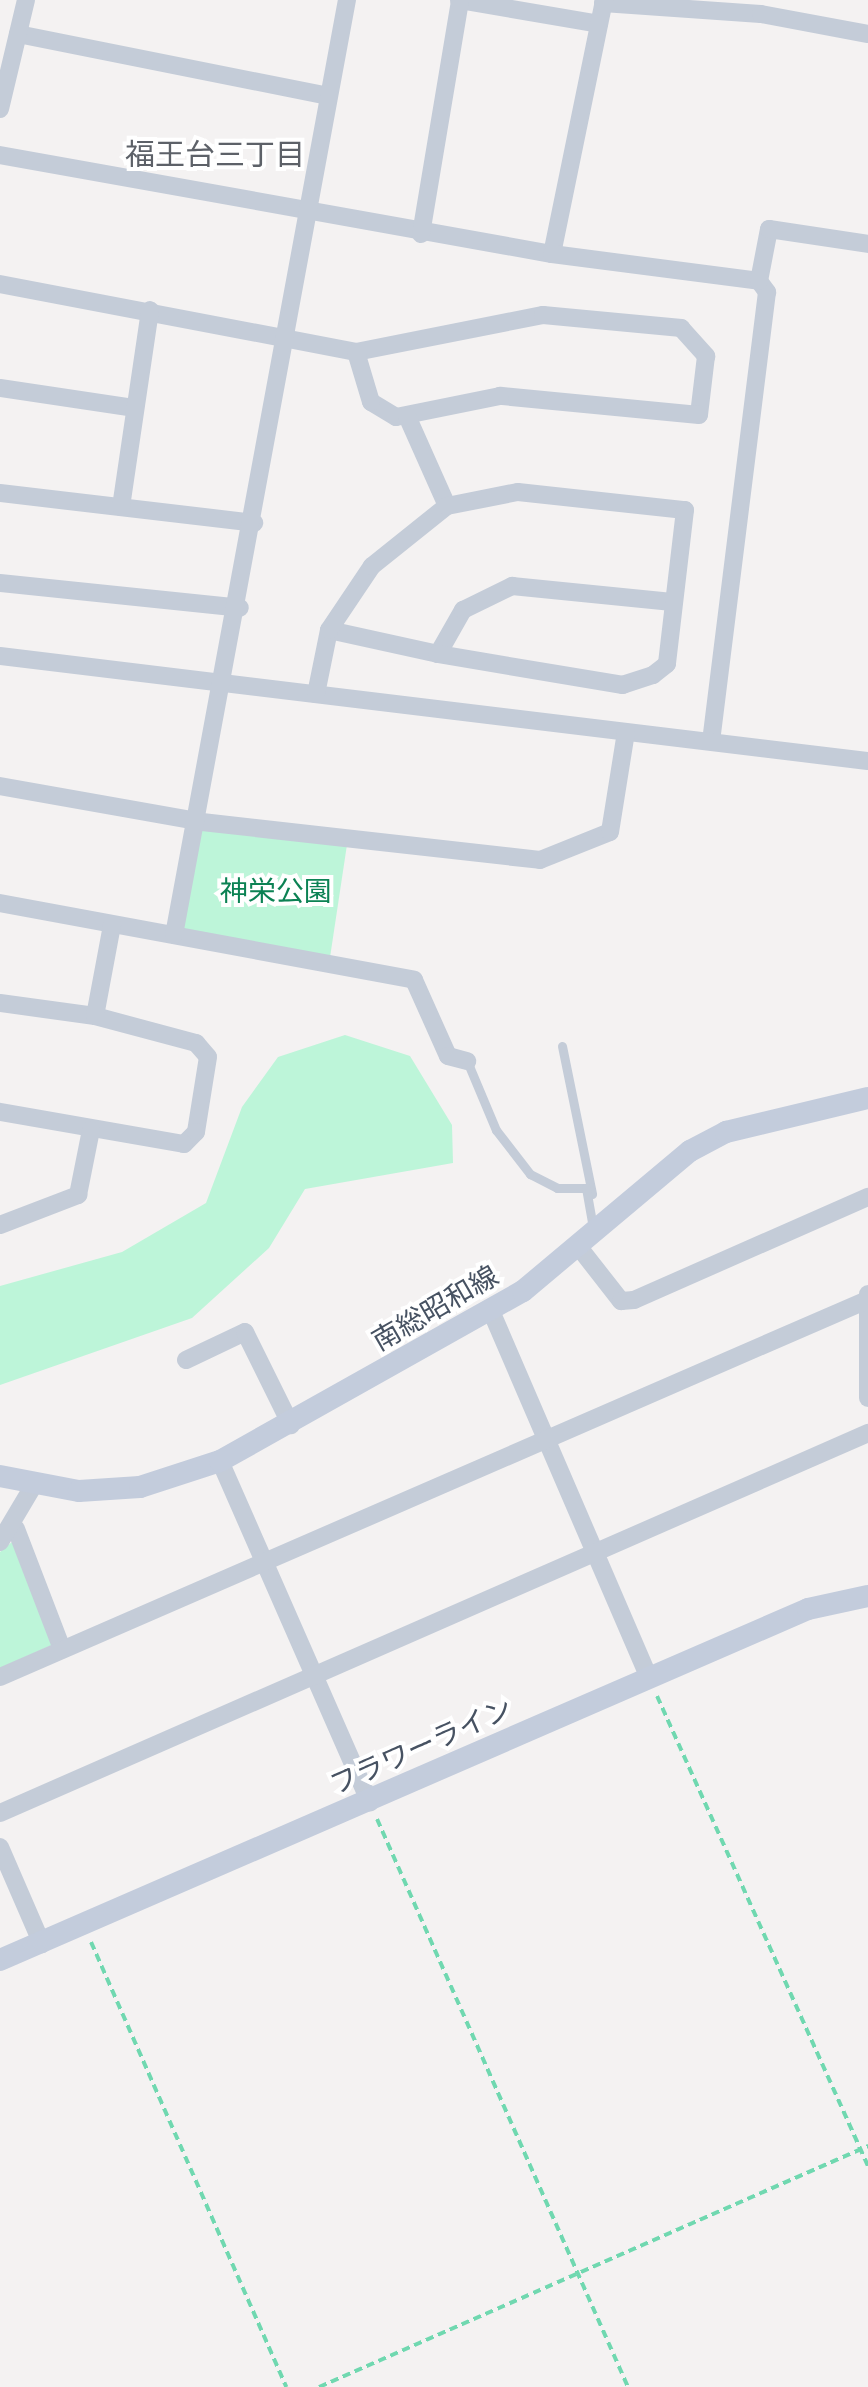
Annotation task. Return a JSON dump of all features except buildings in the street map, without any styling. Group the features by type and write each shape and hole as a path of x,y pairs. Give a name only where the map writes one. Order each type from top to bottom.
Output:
{"main road":[{"name":"南総昭和線","path":"0,1476 35,1483 140,1488 220,1461 492,1311 726,1132 868,1098"},
{"name":"フラワーライン","path":"0,1960 808,1608 868,1596"}],"street":[{"path":"0,109 26,0"},
{"path":"174,935 202,822 223,683 240,608 347,0"},
{"path":"421,234 459,0 599,24"},
{"path":"552,254 603,2 761,14 868,34"},
{"path":"18,34 328,96"},
{"path":"0,155 421,234 759,281 768,292 711,742"},
{"path":"759,281 769,229 868,244"},
{"path":"0,284 287,335 356,352 544,315 682,328 706,356 699,416 500,396 407,416 371,402 356,352"},
{"path":"121,507 150,310"},
{"path":"0,388 134,408"},
{"path":"407,416 446,506"},
{"path":"316,694 329,630 372,566 446,506 518,492 684,510 668,664 623,684 438,654 329,630"},
{"path":"0,493 254,524"},
{"path":"0,582 240,608"},
{"path":"438,654 462,610 512,586 672,602"},
{"path":"0,656 868,760"},
{"path":"0,786 202,822 540,860 610,832 626,732"},
{"path":"0,903 414,980 448,1056 468,1061"},
{"path":"94,1016 112,925"},
{"path":"0,1003 94,1016 196,1043 208,1056 196,1132 184,1144 0,1112"},
{"path":"0,1225 78,1195 90,1130"},
{"path":"586,1239 621,1301 634,1300 868,1198"},
{"path":"0,1677 867,1297 868,1398"},
{"path":"492,1311 649,1678"},
{"path":"186,1360 245,1332 291,1425"},
{"path":"0,1813 868,1433"},
{"path":"220,1461 370,1802"},
{"path":"0,1542 16,1528 35,1483"},
{"path":"16,1528 62,1649"},
{"path":"0,1847 42,1944"}],"lane":[{"path":"562,1046 592,1197 586,1239"},
{"path":"468,1061 496,1130 530,1174 592,1197"}],"path":[{"path":"649,1678 868,2166"},
{"path":"370,1802 628,2387"},
{"path":"84,1926 286,2387"},
{"path":"319,2387 868,2146"}],"green space":[{"name":"神栄公園","path":"202,822 348,838 329,964 174,935"},
{"path":"345,1035 410,1056 452,1125 453,1163 305,1189 269,1248 192,1318 0,1385 0,1286 122,1252 206,1203 242,1107 278,1057"},
{"path":"12,1542 52,1645 0,1668 0,1552"}],"district":[{"name":"福王台三丁目","path":"215,155"}]}
